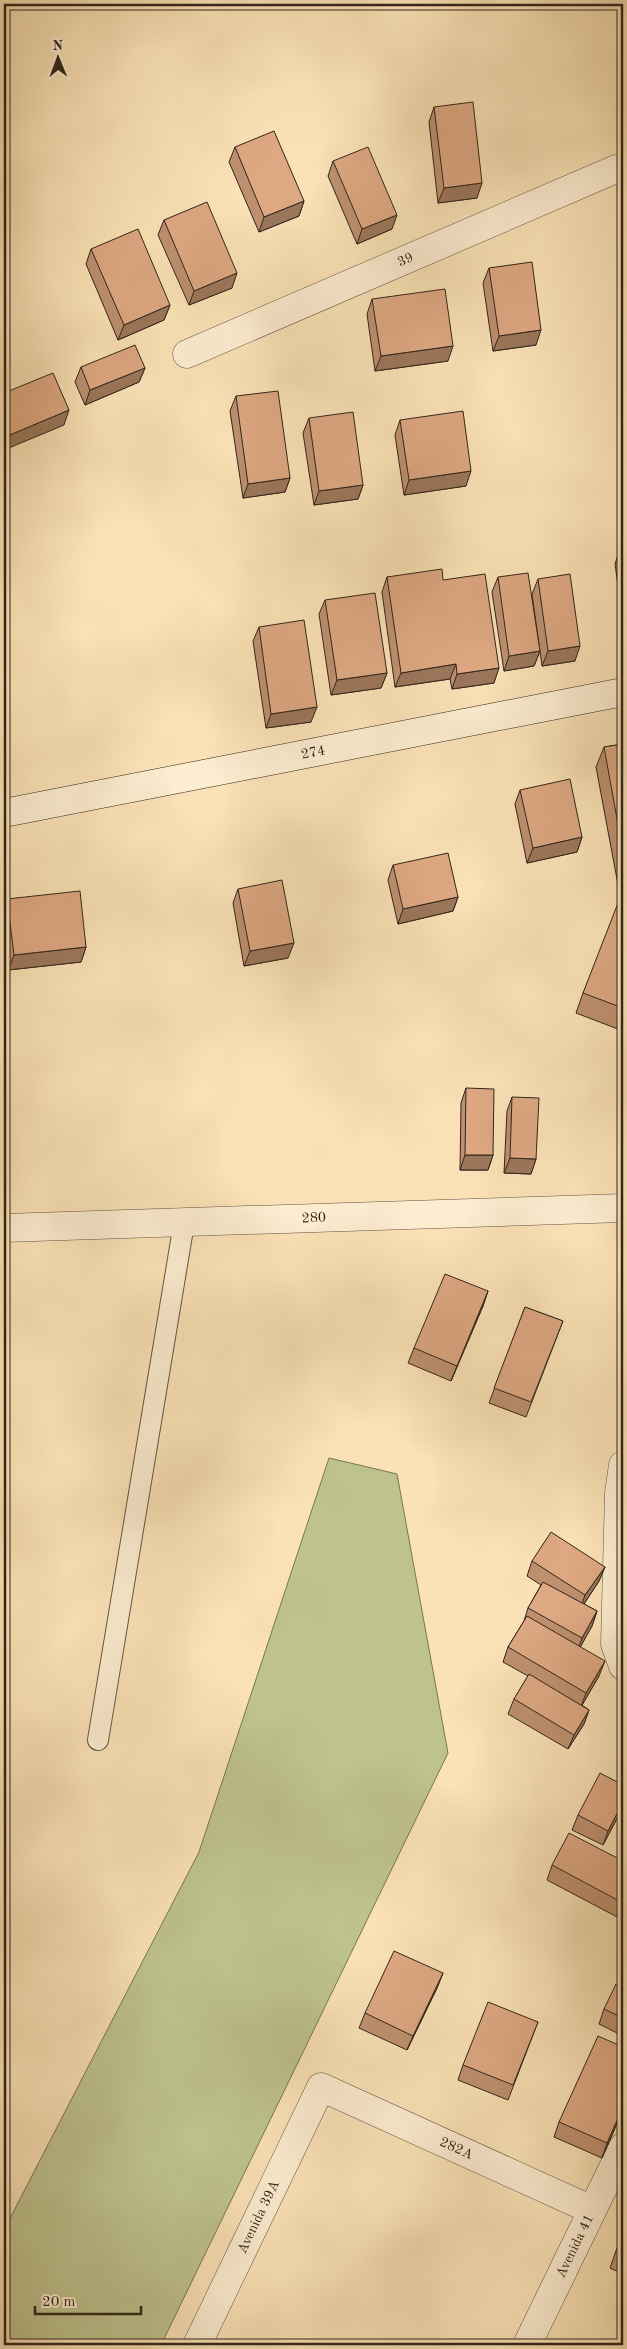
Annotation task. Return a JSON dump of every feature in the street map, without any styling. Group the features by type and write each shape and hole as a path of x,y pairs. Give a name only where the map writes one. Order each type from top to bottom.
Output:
{"street":[{"name":"39","path":"187,354 616,169 623,169"},
{"name":"274","path":"4,812 623,692"},
{"name":"280","path":"4,1228 623,1208"},
{"path":"619,1655 619,1493 623,1465"},
{"name":"282A","path":"321,2087 592,2210"},
{"name":"Avenida 39A","path":"197,2345 321,2087"},
{"name":"Avenida 41","path":"527,2345 623,2147"}],"lane":[{"path":"98,1740 184,1223"}],"green space":[{"path":"329,1458 397,1474 448,1753 161,2345 4,2345 4,2230 199,1852"}],"building":[{"path":"473,102 482,183 444,188 434,107"},
{"path":"274,131 304,201 264,217 235,147"},
{"path":"368,147 397,215 362,229 333,161"},
{"path":"207,202 237,273 194,291 164,220"},
{"path":"138,229 170,305 124,325 91,249"},
{"path":"532,262 541,330 499,336 489,268"},
{"path":"445,289 453,346 381,356 372,299"},
{"path":"135,345 145,368 90,390 81,367"},
{"path":"53,373 69,410 5,437 4,393"},
{"path":"278,391 290,478 248,484 236,396"},
{"path":"463,411 471,471 409,480 400,420"},
{"path":"353,412 363,485 319,491 309,418"},
{"path":"620,549 623,549 623,570"},
{"path":"442,569 443,580 485,574 499,668 457,674 456,664 401,673 387,577"},
{"path":"528,573 540,651 509,656 498,577"},
{"path":"570,574 580,646 548,651 538,579"},
{"path":"375,593 387,673 337,680 325,600"},
{"path":"304,620 317,707 271,714 259,627"},
{"path":"623,744 623,852 604,747"},
{"path":"570,779 582,837 533,848 520,790"},
{"path":"448,853 458,897 403,909 393,865"},
{"path":"282,880 294,943 250,951 238,889"},
{"path":"80,891 86,947 14,955 7,899"},
{"path":"618,903 623,905 623,1008 583,993"},
{"path":"466,1088 494,1089 493,1155 465,1155"},
{"path":"512,1097 539,1098 536,1159 510,1158"},
{"path":"445,1274 488,1291 457,1366 414,1348"},
{"path":"525,1307 563,1321 531,1402 494,1388"},
{"path":"551,1532 605,1567 585,1595 532,1561"},
{"path":"543,1582 597,1611 582,1638 528,1608"},
{"path":"527,1616 605,1661 586,1693 508,1647"},
{"path":"529,1674 589,1710 574,1735 514,1699"},
{"path":"600,1773 623,1785 623,1802 608,1831 578,1815"},
{"path":"569,1833 623,1861 623,1903 552,1865"},
{"path":"394,1951 443,1973 413,2036 365,2013"},
{"path":"616,1984 623,1988 623,2018 604,2009"},
{"path":"488,2002 538,2022 513,2085 463,2065"},
{"path":"598,2036 623,2047 623,2107 607,2143 559,2122"},
{"path":"623,2236 623,2251 617,2248"}]}
